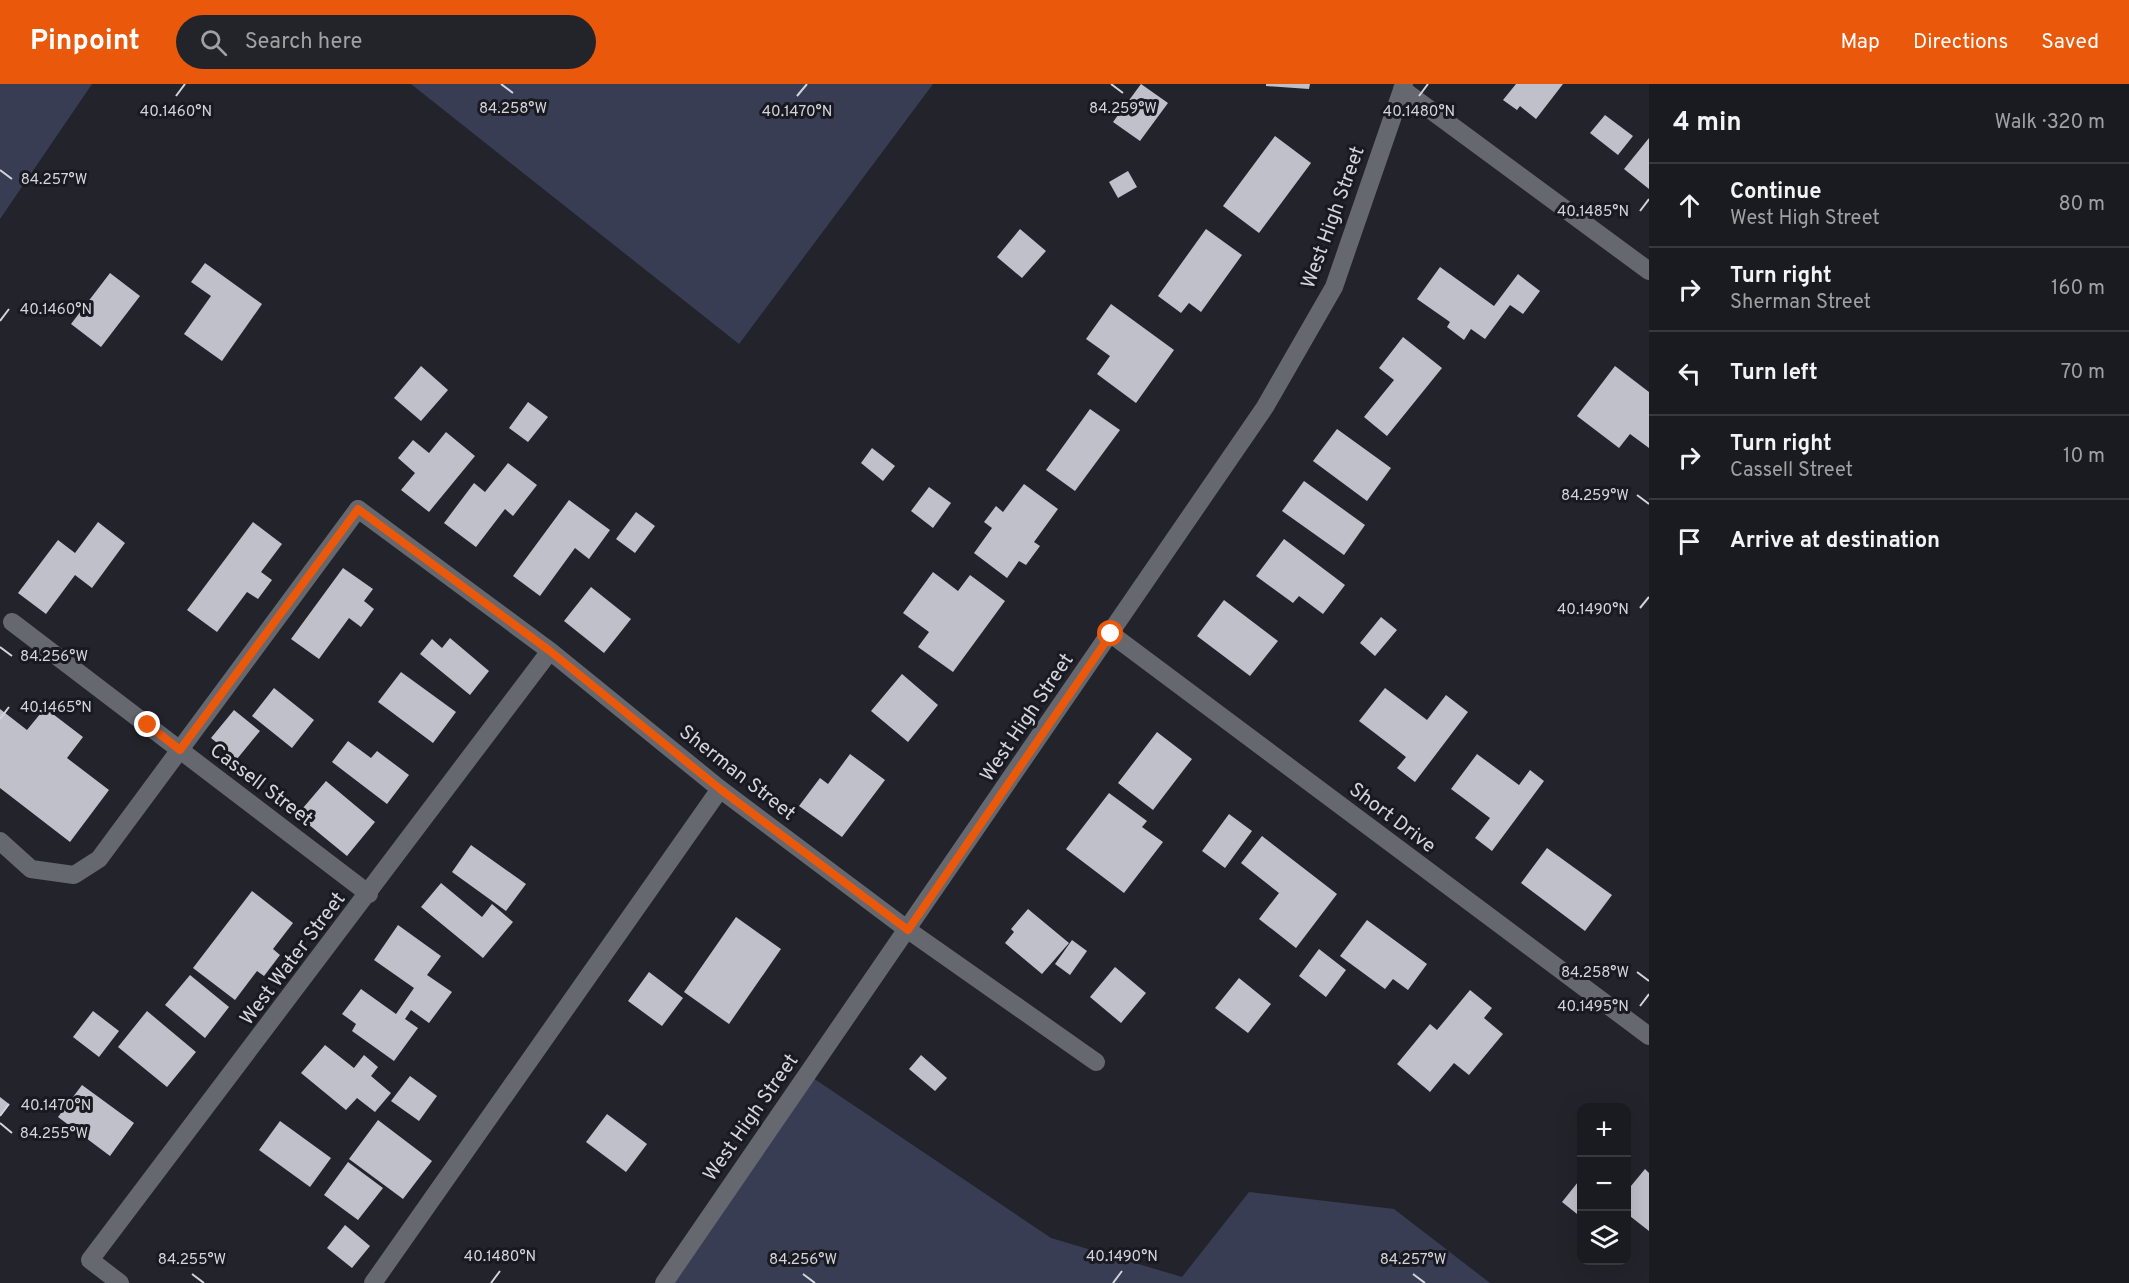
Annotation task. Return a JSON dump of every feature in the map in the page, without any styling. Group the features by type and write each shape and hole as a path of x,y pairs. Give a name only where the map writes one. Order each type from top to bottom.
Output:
{"street":[{"path":"1403,87 1649,271"},
{"name":"West High Street","path":"664,1283 1111,634 1264,407 1334,287 1403,87"},
{"name":"Sherman Street","path":"180,750 358,509 550,651 720,789 908,930 1096,1062"},
{"name":"Cassell Street","path":"12,622 369,894"},
{"name":"Short Drive","path":"1111,634 1649,1036"},
{"name":"West Water Street","path":"120,1283 90,1260 369,894 550,651"},
{"path":"0,841 31,869 74,875 99,859 180,750"},
{"path":"374,1283 720,789"}],"shaded area":[{"path":"0,84 92,84 0,219"},
{"path":"411,84 933,84 739,344"},
{"path":"807,1074 1051,1238 1182,1277 1249,1192 1394,1209 1490,1283 664,1283"}],"building":[{"path":"1141,84 1168,103 1140,141 1113,122"},
{"path":"1266,84 1310,84 1309,89 1266,86"},
{"path":"1516,84 1563,84 1536,119 1520,106 1517,110 1503,100"},
{"path":"1605,115 1633,136 1618,155 1590,133"},
{"path":"1275,136 1311,163 1259,233 1223,206"},
{"path":"1649,138 1649,189 1624,169"},
{"path":"1128,171 1137,187 1118,198 1109,182"},
{"path":"1020,229 1046,251 1022,278 997,257"},
{"path":"1206,229 1242,255 1201,312 1189,303 1181,313 1158,296"},
{"path":"205,263 262,304 222,361 184,334 211,296 191,282"},
{"path":"1440,267 1494,306 1518,274 1540,291 1523,314 1510,305 1485,339 1471,329 1464,340 1447,327 1450,322 1417,299"},
{"path":"110,273 140,296 101,347 71,324"},
{"path":"1111,304 1174,350 1136,403 1097,374 1110,356 1086,339"},
{"path":"1403,337 1442,368 1387,436 1364,417 1394,380 1379,368"},
{"path":"421,366 448,390 421,421 394,398"},
{"path":"1615,366 1649,392 1649,448 1630,434 1619,448 1577,416"},
{"path":"528,402 548,417 528,442 509,428"},
{"path":"1090,409 1120,430 1075,491 1046,470"},
{"path":"1337,429 1391,468 1367,501 1313,461"},
{"path":"446,432 475,456 429,512 401,490 415,473 398,458 413,440 429,453"},
{"path":"872,448 895,466 883,481 861,463"},
{"path":"508,463 537,485 513,516 505,509 476,547 444,523 474,483 485,492"},
{"path":"1304,481 1365,525 1344,555 1282,511"},
{"path":"1024,484 1058,509 1034,542 1040,546 1026,565 1019,561 1007,578 974,553 992,528 984,522 996,506 1003,512"},
{"path":"929,487 951,503 933,528 911,511"},
{"path":"569,500 610,530 589,559 575,548 540,596 513,576"},
{"path":"636,512 655,526 635,553 616,539"},
{"path":"98,522 125,543 92,588 75,575 46,614 18,593 58,540 75,553"},
{"path":"253,522 282,544 261,572 272,580 258,599 247,592 217,632 187,610"},
{"path":"1284,539 1345,585 1323,614 1299,596 1293,603 1256,576"},
{"path":"343,568 373,589 364,601 374,609 361,627 349,618 319,659 291,639"},
{"path":"933,572 958,591 970,575 1005,601 953,672 918,647 929,632 903,613"},
{"path":"591,587 631,619 604,653 564,621"},
{"path":"1224,600 1278,641 1250,676 1197,636"},
{"path":"1381,617 1397,630 1375,656 1360,643"},
{"path":"450,638 489,671 470,695 420,654 432,639 442,648"},
{"path":"401,672 456,712 433,743 378,702"},
{"path":"902,674 938,705 908,742 871,711"},
{"path":"274,688 314,720 292,748 252,716"},
{"path":"1385,688 1427,720 1446,695 1468,712 1415,782 1397,768 1406,757 1359,721"},
{"path":"45,708 83,737 67,758 109,790 70,842 0,788 0,709 27,730"},
{"path":"234,710 260,731 237,759 211,738"},
{"path":"1157,732 1192,759 1153,810 1118,783"},
{"path":"348,741 371,758 377,751 409,775 387,804 332,762"},
{"path":"850,754 885,780 842,837 799,806 820,778 828,784"},
{"path":"1477,754 1519,785 1530,770 1544,781 1492,851 1475,838 1490,818 1451,789"},
{"path":"326,781 375,822 347,856 297,815"},
{"path":"1109,793 1147,821 1142,827 1163,842 1124,893 1066,849"},
{"path":"1229,814 1252,831 1225,868 1202,851"},
{"path":"1262,836 1337,894 1296,948 1259,919 1279,893 1241,863"},
{"path":"471,845 526,884 506,911 452,872"},
{"path":"1547,848 1612,895 1585,931 1521,883"},
{"path":"441,883 482,917 492,904 513,922 483,958 421,907"},
{"path":"252,891 293,923 273,949 280,955 264,976 257,971 235,1000 193,968"},
{"path":"1028,909 1069,943 1042,974 1005,943 1014,932 1011,929"},
{"path":"736,917 781,949 729,1024 684,992"},
{"path":"1367,920 1427,964 1408,990 1393,979 1385,989 1340,956"},
{"path":"398,925 441,956 427,975 452,992 429,1023 411,1010 405,1019 418,1028 394,1061 352,1031 356,1024 342,1014 361,989 396,1014 414,988 374,960"},
{"path":"1072,940 1087,951 1070,975 1055,964"},
{"path":"1319,949 1346,970 1326,997 1299,976"},
{"path":"1115,967 1146,993 1121,1023 1090,997"},
{"path":"649,972 683,998 662,1026 628,1001"},
{"path":"190,975 229,1007 205,1038 165,1005"},
{"path":"1239,978 1271,1004 1248,1033 1215,1008"},
{"path":"1470,990 1492,1008 1484,1018 1503,1034 1469,1075 1454,1063 1430,1092 1397,1064 1430,1024 1437,1030"},
{"path":"93,1011 119,1031 99,1057 73,1037"},
{"path":"147,1011 196,1052 167,1087 118,1047"},
{"path":"325,1045 354,1068 364,1055 378,1067 371,1076 391,1093 375,1112 357,1098 346,1110 301,1073"},
{"path":"921,1055 947,1078 935,1091 909,1069"},
{"path":"410,1076 437,1096 419,1121 391,1101"},
{"path":"82,1085 134,1123 110,1156 58,1117"},
{"path":"0,1097 9,1104 0,1115"},
{"path":"607,1114 647,1144 626,1172 586,1142"},
{"path":"378,1120 432,1161 403,1199 349,1159"},
{"path":"280,1121 331,1158 310,1187 259,1150"},
{"path":"348,1162 383,1188 358,1220 324,1195"},
{"path":"1645,1169 1649,1173 1649,1231 1631,1217 1631,1186"},
{"path":"1577,1183 1577,1214 1562,1202"},
{"path":"345,1225 370,1246 352,1268 327,1248"}],"route":[{"path":"148,725 180,750 358,509 550,651 720,789 908,930 1111,634"}]}
